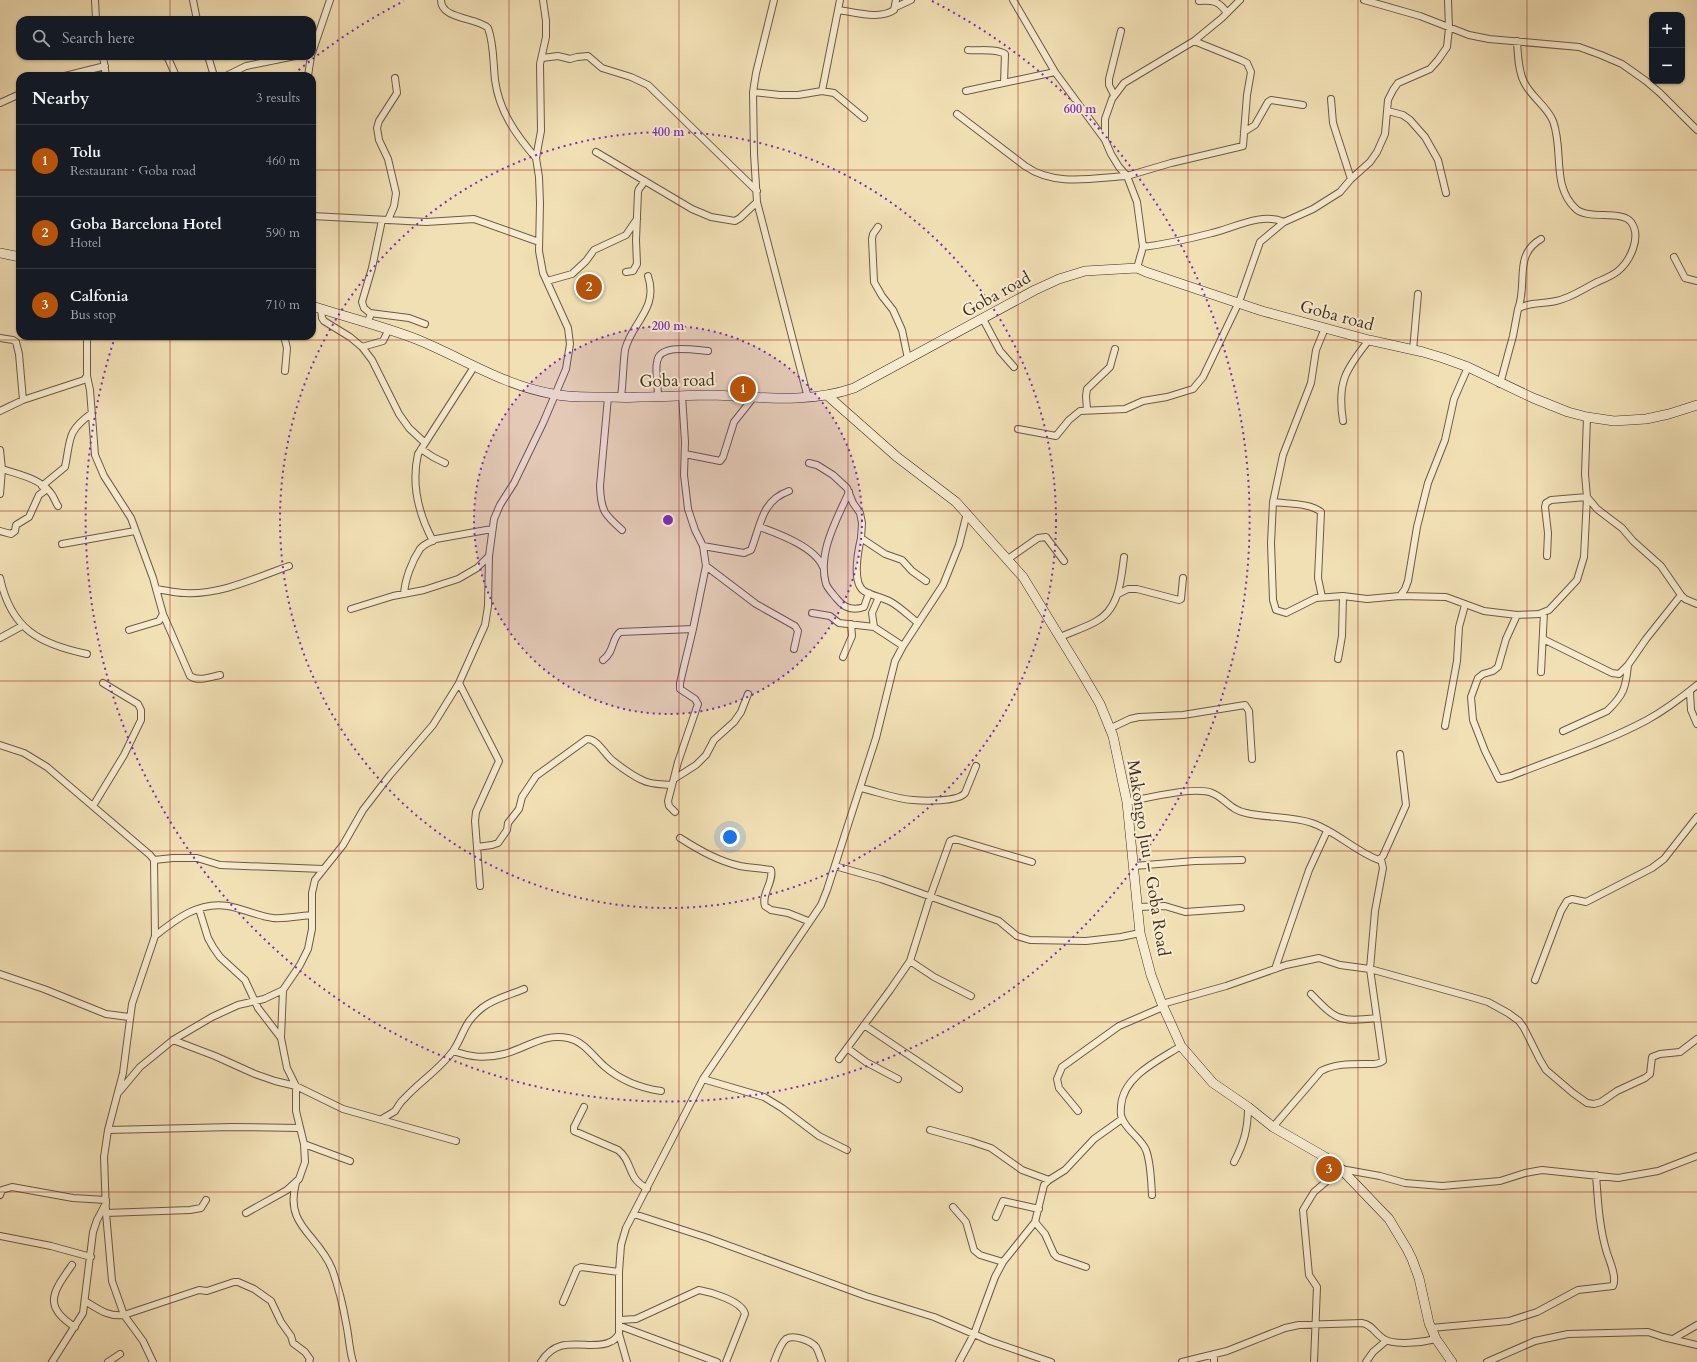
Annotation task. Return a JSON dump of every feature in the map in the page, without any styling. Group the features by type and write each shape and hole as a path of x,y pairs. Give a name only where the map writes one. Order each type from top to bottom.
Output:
{"street":[{"path":"95,0 96,16"},
{"path":"193,0 196,16"},
{"path":"316,41 330,0"},
{"path":"441,0 441,5 445,10 466,19 480,22 488,28 492,46 498,94 510,124 520,141 536,158"},
{"path":"119,1092 140,1067 173,1040 212,1017 238,1005 264,999 283,990 300,965 308,949 312,929 312,893 316,880 342,845 363,810 390,775 433,725 459,683 485,625 488,606 489,556 494,519 500,505 514,483 566,369 570,336 561,310 547,281 540,261 539,177 536,158 541,131 539,78 546,37 543,0"},
{"path":"774,0 756,73 753,92 757,202 808,398"},
{"path":"822,91 840,0"},
{"path":"896,0 896,7"},
{"path":"838,10 872,15 883,14 890,13 896,7 910,0"},
{"path":"1013,0 1029,24 1055,72 1105,140 1111,154 1127,176 1137,202 1143,247 1136,268"},
{"path":"1105,140 1105,119 1112,98 1124,82 1194,41 1240,0"},
{"path":"1364,0 1420,16 1469,35 1489,39 1579,47 1601,54 1622,64 1660,93 1697,130"},
{"path":"1018,429 1056,436 1069,420 1080,411 1125,409 1143,401 1167,397 1196,387 1203,377 1239,302 1260,242 1284,222 1313,209 1340,192 1351,179 1370,162 1377,152 1385,134 1388,100 1393,90 1398,83 1430,69 1447,47 1449,28 1448,0"},
{"path":"1200,1 1216,1 1220,3 1227,13"},
{"path":"1114,95 1109,79 1121,31"},
{"path":"957,114 1025,166 1048,178 1068,180 1127,176 1171,163 1240,148 1244,146 1244,132 1251,72 1250,67 1247,63 1241,60 1194,41"},
{"path":"1517,41 1520,71 1524,83 1546,110 1553,122 1561,186 1567,199 1577,211 1582,214 1612,215 1628,220 1634,230 1631,255 1626,263 1616,272 1565,299 1524,306 1518,309"},
{"path":"968,50 1002,52 1004,54 1004,83"},
{"path":"542,58 558,56 570,60 581,56 588,56 602,68 631,76 648,85 757,191"},
{"path":"104,60 106,72"},
{"path":"169,60 174,72"},
{"path":"209,60 213,72"},
{"path":"234,72 246,66 276,60"},
{"path":"309,72 311,60"},
{"path":"81,72 105,66"},
{"path":"966,91 1055,72"},
{"path":"395,78 397,93 379,122 377,128 379,140 388,159 396,193 394,206 385,220 362,302 364,308 370,313 409,318 425,324"},
{"path":"753,92 780,95 798,95 822,91 834,93 864,118"},
{"path":"0,103 16,96"},
{"path":"1331,99 1333,123 1351,179"},
{"path":"1244,132 1255,125 1268,102 1271,100 1303,105"},
{"path":"1388,111 1403,115 1410,120 1425,138 1438,160 1446,193"},
{"path":"596,152 700,214 735,221 757,202"},
{"path":"626,272 633,271 637,264 636,240 639,189 645,181"},
{"path":"316,216 426,222 474,219 539,242"},
{"path":"1143,247 1214,233 1264,219 1270,218 1284,222"},
{"path":"547,281 561,278 577,270 597,248 626,234 637,219"},
{"path":"878,227 873,234 872,239 874,282 898,320 906,345 908,359"},
{"path":"1500,384 1523,293 1523,262 1527,252 1535,242 1541,239"},
{"path":"0,252 16,256"},
{"path":"1674,257 1685,278 1697,281"},
{"name":"Goba road","path":"316,307 389,329 417,340 474,367 526,388 554,395 584,397 682,395 753,398 808,398 828,396 854,388 1035,290 1060,279 1085,271 1136,268 1262,311 1369,340 1413,350 1468,367 1500,384 1568,412 1587,417 1614,421 1646,419 1696,406"},
{"path":"621,397 626,350 650,302 651,292 648,276"},
{"path":"1413,350 1418,294"},
{"path":"316,307 324,321 350,337 362,347 372,360 399,414 425,443"},
{"path":"367,322 371,316 370,313"},
{"path":"983,319 1000,351 1014,367"},
{"path":"1325,328 1316,350 1311,383 1282,455 1273,502 1271,543 1273,600 1276,610 1286,613 1322,597 1343,596 1367,599 1400,596 1446,597 1484,611 1517,615 1544,612 1557,602 1577,580 1581,570 1586,543 1587,497 1585,474 1587,417"},
{"path":"362,347 383,341 389,329"},
{"path":"0,338 13,340 16,342 19,354 23,400"},
{"path":"87,340 87,376 90,390 95,455 98,463 104,476 131,518 156,589 163,614 190,676 194,679 199,679 220,675"},
{"path":"285,340 287,348 285,371"},
{"path":"1343,421 1341,405 1342,384 1352,361 1369,340"},
{"path":"658,396 657,361 660,354 668,349 708,351"},
{"path":"1087,410 1087,389 1110,367 1115,349"},
{"path":"433,541 421,516 416,497 417,460 425,443 474,367"},
{"path":"1400,596 1408,581 1417,527 1428,482 1445,440 1454,399 1468,367"},
{"path":"0,411 23,400 84,380 87,376"},
{"path":"675,812 669,806 668,801 698,704 695,699 680,689 680,683 706,566 703,546 695,530 688,509 684,475 685,454 682,395"},
{"name":"Makongo Juu – Goba Road","path":"828,396 897,457 956,502 1023,577 1100,704 1113,736 1127,802 1140,933 1151,975 1163,1006 1182,1046 1213,1083 1248,1107 1273,1128 1325,1157 1341,1169 1389,1220 1407,1249 1419,1278 1431,1328 1436,1340 1452,1362"},
{"path":"608,397 600,498 603,511 607,517 622,530"},
{"path":"685,454 720,460 723,457 734,422 753,398"},
{"path":"0,531 11,534 16,525 29,517 39,495 65,467 67,447 74,429 79,422 92,413"},
{"path":"422,449 445,463"},
{"path":"0,450 2,469 0,494"},
{"path":"809,463 817,465 844,484 853,503 860,513 862,523 857,578 859,586 869,593 892,602 918,623"},
{"path":"2,469 25,476 45,487 53,496 58,506"},
{"path":"703,546 738,552 748,552 751,550 764,512 769,504 781,494 789,491"},
{"path":"849,492 827,544 823,568 826,585 839,602 847,608 858,609 864,607 869,593"},
{"path":"1547,556 1548,533 1545,507 1546,502 1551,500 1587,497"},
{"path":"1587,497 1597,509 1622,528 1632,541 1661,566 1685,599 1697,604"},
{"path":"1273,502 1310,507 1321,512 1318,578 1322,597"},
{"path":"627,1362 620,1334 619,1272 621,1245 626,1228 703,1079 820,905 827,890 861,788 876,738 891,673 903,646 943,586 960,545 967,513"},
{"path":"760,527 800,545 817,558 823,568"},
{"path":"404,594 407,577 420,548 433,541 492,529"},
{"path":"62,544 135,531"},
{"path":"1008,559 1038,538 1046,537 1064,561"},
{"path":"861,538 885,554 902,560 912,571 926,581"},
{"path":"351,609 424,590 458,579 477,568 489,556"},
{"path":"1060,637 1102,618 1112,606 1118,594 1124,558"},
{"path":"156,589 183,593 198,593 241,584 289,566"},
{"path":"706,566 756,604 795,626 798,631 794,649"},
{"path":"0,578 10,606 22,626 48,644 87,654"},
{"path":"1118,594 1128,589 1137,589 1179,600 1182,599 1183,595 1183,578"},
{"path":"1543,640 1612,673 1621,673 1681,595"},
{"path":"1338,659 1342,636 1343,596"},
{"path":"874,627 872,612 879,597"},
{"path":"1445,726 1457,661 1460,627 1465,605"},
{"path":"1541,672 1544,612"},
{"path":"812,613 830,616 839,623 874,627 903,646"},
{"path":"129,630 160,621 163,614"},
{"path":"1517,615 1506,639 1498,667 1478,678 1471,697 1473,720 1485,751 1499,779 1511,776 1622,733 1648,720 1690,692 1697,685"},
{"path":"843,657 852,636 851,624"},
{"path":"0,638 22,626"},
{"path":"603,660 609,655 615,638 620,632 693,628"},
{"path":"1563,731 1607,711 1613,705 1623,693 1626,684 1628,665"},
{"path":"93,806 124,755 141,720 141,710 138,704 103,683"},
{"path":"459,683 499,760 476,812 475,821 480,886"},
{"path":"1690,692 1691,710 1697,724"},
{"path":"477,847 492,845 498,842 507,830 508,823 520,809 522,797 536,776 588,740 594,741 611,759 628,772 643,780 650,783 673,782 696,765 706,755 714,740 734,722 741,712 748,694"},
{"path":"1110,729 1130,719 1139,717 1183,715 1245,705 1249,711 1252,759"},
{"path":"0,744 24,753 47,767 154,860 154,936 132,1004 123,1073 108,1130 104,1157 106,1213 111,1273 117,1297 124,1315 143,1340 153,1362"},
{"path":"1273,1128 1320,1071 1328,1067 1339,1065 1377,1064 1383,1061 1370,969 1375,911 1383,868 1381,859 1406,804 1400,754"},
{"path":"861,788 913,800 952,799 965,794 976,766"},
{"path":"1127,802 1187,792 1204,791 1212,793 1230,807 1240,812 1312,823 1336,834 1377,860 1381,859"},
{"path":"1535,980 1560,911 1567,901 1572,899 1586,902 1652,868 1664,859 1697,817"},
{"path":"1275,969 1308,870 1327,831"},
{"path":"680,838 698,850 716,858 739,865 771,870 771,877 764,906 770,910 788,913 808,921"},
{"path":"839,1059 910,961 947,846 953,839 1032,862"},
{"path":"154,860 196,858 220,865 323,869"},
{"path":"1134,866 1195,861 1242,860"},
{"path":"835,866 881,879 999,920 1017,936 1030,940 1086,941 1140,933"},
{"path":"154,936 185,914 212,905 228,906 275,918 312,914"},
{"path":"1138,907 1165,906 1185,912 1241,908"},
{"path":"199,909 208,938 213,947 220,957 245,980 261,1012 281,1038"},
{"path":"1078,1111 1060,1088 1057,1079 1062,1068 1119,1026 1163,1006 1275,969 1319,958 1340,965 1370,969 1488,1002 1519,1021 1546,1070 1587,1103 1594,1104 1601,1102 1617,1091 1645,1078 1650,1074 1652,1057 1660,1054 1680,1052 1697,1039"},
{"path":"910,961 934,977 971,996"},
{"path":"0,974 44,989 106,1014 129,1018"},
{"path":"382,1119 395,1111 404,1099 453,1051 470,1018 479,1010 495,1001 524,989"},
{"path":"246,1213 287,1190 299,1179 305,1162 304,1144 296,1111 296,1086 287,1068 281,1038 283,990"},
{"path":"1311,994 1323,1006 1341,1019 1353,1020 1377,1018"},
{"path":"864,1025 959,1090"},
{"path":"453,1051 471,1056 490,1056 503,1054 548,1037 570,1039 589,1051 615,1075 640,1086 661,1091"},
{"path":"173,1040 215,1056 255,1074 296,1086 343,1109 456,1141"},
{"path":"1152,1195 1151,1175 1146,1149 1122,1119 1122,1101 1125,1091 1133,1080 1151,1066 1182,1046"},
{"path":"848,1048 866,1062 898,1079"},
{"path":"703,1079 764,1097 782,1108 819,1136 847,1150"},
{"path":"584,1107 574,1127 574,1131 618,1150 626,1158 637,1182 647,1189"},
{"path":"1234,1162 1245,1138 1248,1124 1248,1107"},
{"path":"959,1362 974,1334 995,1277 1003,1262 1035,1222 1042,1190 1049,1180 1066,1170 1094,1139 1122,1119"},
{"path":"108,1130 232,1127 300,1128"},
{"path":"930,1130 991,1148 1022,1170 1049,1180"},
{"path":"304,1144 350,1161"},
{"path":"1314,1362 1316,1287 1309,1274 1303,1210 1314,1192 1341,1169 1380,1176 1405,1183 1442,1186 1500,1181 1525,1173 1542,1170 1618,1178 1658,1171 1697,1156"},
{"path":"1431,1328 1509,1321 1537,1312 1578,1290 1613,1286 1612,1266 1601,1228 1596,1175"},
{"path":"296,1182 293,1193 293,1203 296,1217 316,1242 332,1268 347,1324 349,1350 353,1362"},
{"path":"0,1195 2,1190 12,1188 73,1198 106,1201"},
{"path":"106,1213 190,1210 201,1208 206,1200"},
{"path":"52,1362 83,1313 91,1257 92,1237 96,1220 106,1201"},
{"path":"996,1217 1003,1201 1039,1208"},
{"path":"953,1207 966,1222 974,1250 980,1255 1003,1262"},
{"path":"634,1214 708,1238 866,1296 934,1317 974,1334 1051,1362"},
{"path":"1035,1222 1045,1234 1054,1254 1057,1257 1086,1267"},
{"path":"0,1236 51,1246 91,1257"},
{"path":"72,1265 57,1287 54,1308 58,1314 75,1327"},
{"path":"563,1302 577,1269 581,1267 619,1272"},
{"path":"85,1301 106,1314 115,1316 124,1315 199,1290 207,1291 238,1282 254,1289 271,1301 281,1322 294,1343 305,1352 310,1359 309,1362"},
{"path":"620,1323 636,1319 698,1290 720,1296 743,1308 745,1314 726,1362"},
{"path":"620,1323 718,1362"},
{"path":"1182,1362 1214,1354 1285,1328 1300,1325 1368,1324 1386,1341 1400,1343 1427,1342 1436,1340"},
{"path":"1673,1339 1697,1325"},
{"path":"1487,1362 1535,1341 1568,1334 1648,1332 1697,1345"},
{"path":"541,1362 548,1352 554,1347 610,1343 620,1334"},
{"path":"774,1362 782,1344 790,1337 800,1339 814,1345 822,1362"},
{"path":"1366,1362 1373,1352 1386,1341"},
{"path":"108,1362 120,1354"},
{"path":"1214,1354 1214,1362"}],"place":[{"name":"Goba Barcelona Hotel","path":"589,287"},
{"name":"Tolu","path":"743,389"},
{"name":"Calfonia","path":"1329,1169"}]}
